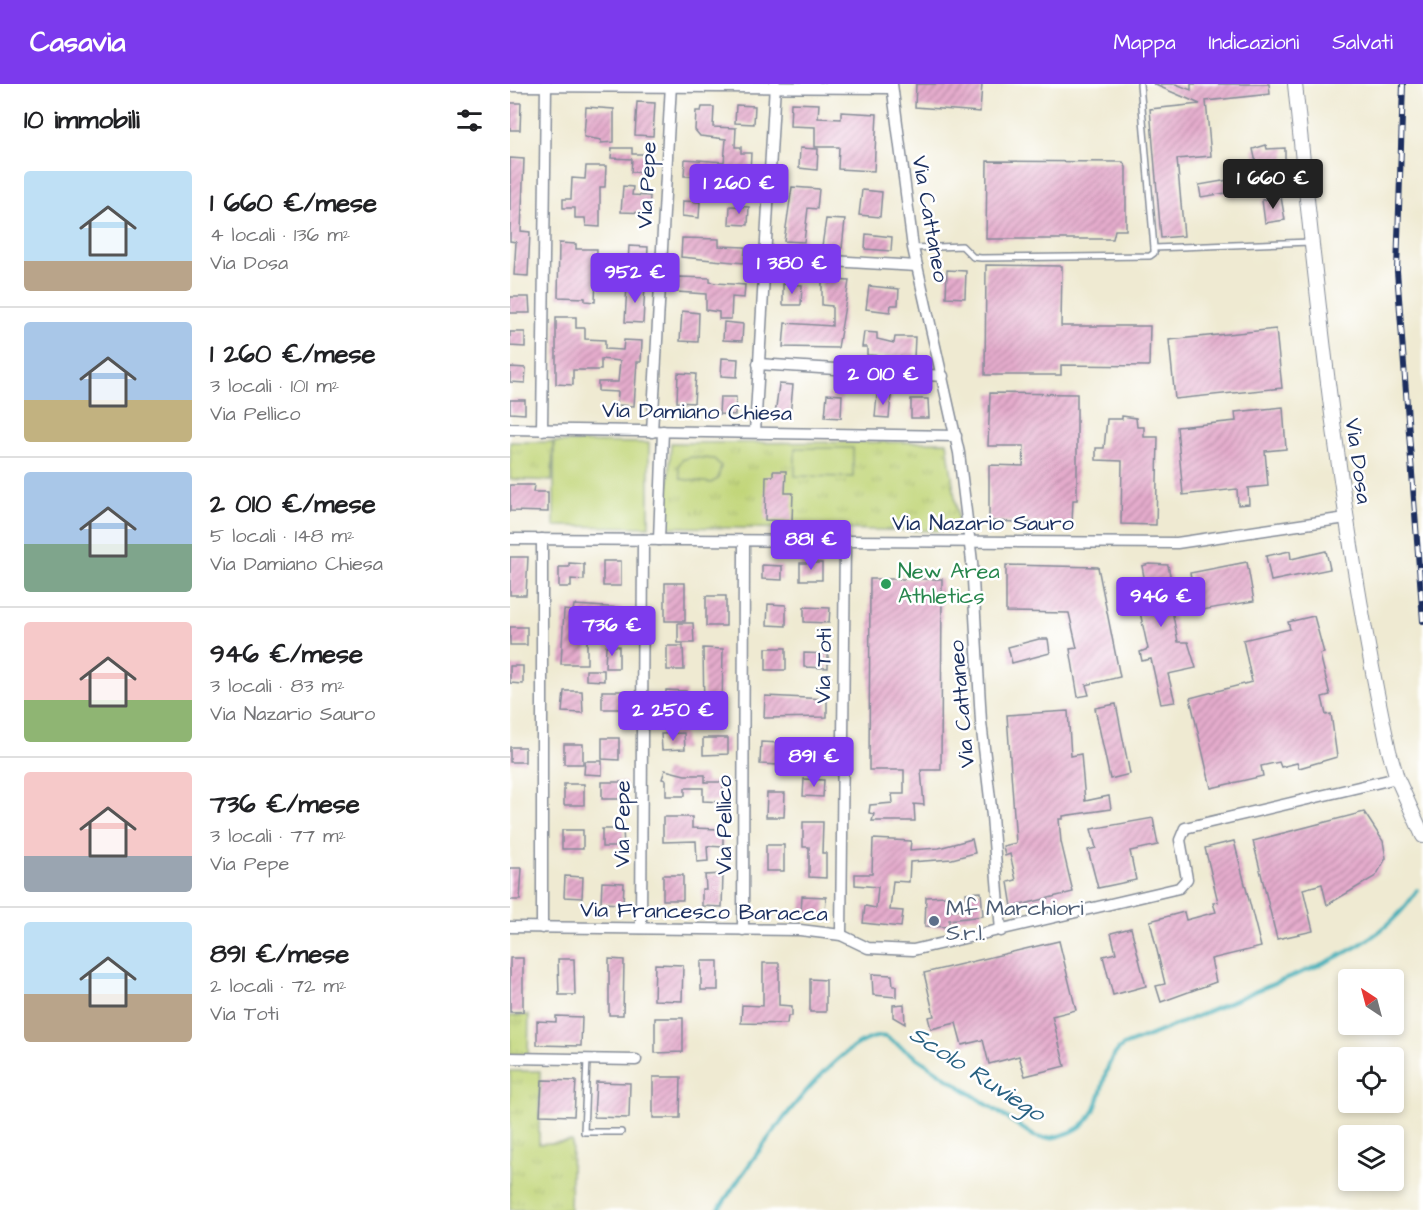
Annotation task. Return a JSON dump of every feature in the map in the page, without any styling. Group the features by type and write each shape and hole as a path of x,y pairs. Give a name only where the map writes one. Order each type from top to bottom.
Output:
{"street":[{"name":"Via Dosa","path":"1295,84 1323,363 1346,518 1381,713 1397,778 1423,836"},
{"path":"542,430 546,85"},
{"name":"Via Pepe","path":"658,540 657,432 671,85"},
{"path":"510,86 892,86"},
{"path":"754,432 775,86"},
{"name":"Via Cattaneo","path":"892,86 913,248 956,436 969,543 981,722 992,816 1001,931"},
{"path":"764,257 917,266"},
{"path":"758,364 943,376"},
{"name":"Via Damiano Chiesa","path":"510,429 956,436"},
{"name":"Via Nazario Sauro","path":"510,539 1177,543 1346,518"},
{"path":"542,539 542,928"},
{"name":"Via Pepe","path":"641,928 643,540"},
{"name":"Via Pellico","path":"743,930 744,541"},
{"name":"Via Toti","path":"841,935 845,541"},
{"name":"Via Francesco Baracca","path":"510,927 800,930 841,935 868,948 913,950 1179,888 1187,879 1180,840 1185,828 1397,778"},
{"path":"510,1058 636,1060"}],"lane":[{"path":"913,248 962,246 973,257 981,258 1150,256 1154,253 1154,248 1140,84"},
{"path":"1154,248 1311,242"},
{"path":"587,1059 585,1132 621,1132"}],"green space":[{"path":"510,442 553,442 552,481 510,479"},
{"path":"554,442 649,443 649,527 554,526"},
{"path":"947,442 959,526 954,531 666,527 671,443"},
{"path":"795,448 853,448 853,477 795,476"},
{"path":"691,457 714,459 721,466 718,479 711,483 681,479 678,466 682,460"},
{"path":"529,1015 528,1058 510,1058 510,1016"},
{"path":"510,1071 540,1071 539,1144 572,1141 570,1210 510,1210"}],"building":[{"path":"916,84 982,84 980,112 915,107"},
{"path":"1153,84 1176,84 1191,90 1191,84 1269,84 1270,94 1206,101 1211,156 1177,159 1184,236 1161,238 1150,109 1200,104"},
{"path":"637,102 655,103 653,136 635,135"},
{"path":"510,103 521,103 520,130 510,130"},
{"path":"791,103 819,104 818,118 841,119 841,112 877,114 874,171 838,169 839,147 815,147 815,127 790,126"},
{"path":"736,105 755,106 754,124 735,123"},
{"path":"586,107 614,109 614,142 601,143 601,140 584,137"},
{"path":"702,107 714,107 713,127 736,128 735,147 741,147 741,153 751,153 750,172 715,170 714,176 684,176 685,159 724,162 726,139 700,136 695,130 696,111 701,111"},
{"path":"1266,145 1267,149 1285,148 1285,171 1258,172 1253,149"},
{"path":"612,148 632,148 632,154 651,154 650,173 631,172 632,159 611,158"},
{"path":"800,148 818,149 817,170 799,168"},
{"path":"510,158 524,159 521,231 530,232 528,276 514,275 516,242 510,241"},
{"path":"987,161 1123,162 1126,167 1126,230 1115,230 1113,239 986,239"},
{"path":"586,166 606,166 605,187 600,187 600,227 586,226 585,218 575,218 575,208 563,208 563,199 571,199 572,178 585,179"},
{"path":"1246,177 1246,194 1233,196 1232,192 1201,197 1199,185"},
{"path":"623,186 633,187 632,195 650,196 649,213 621,212"},
{"path":"792,187 819,189 817,209 808,208 804,242 784,241"},
{"path":"862,190 882,192 880,217 859,215"},
{"path":"1281,197 1285,220 1265,223 1262,200"},
{"path":"683,201 700,202 699,218 682,216"},
{"path":"730,206 749,207 748,225 729,224"},
{"path":"826,219 845,220 842,248 822,246"},
{"path":"866,234 892,237 891,251 865,249"},
{"path":"682,238 719,239 719,246 745,247 744,263 681,257"},
{"path":"559,243 576,244 576,249 597,249 595,302 585,301 585,298 558,297"},
{"path":"629,246 648,247 647,264 628,263"},
{"path":"986,265 1062,266 1061,326 1150,326 1149,366 1061,365 1061,375 985,375"},
{"path":"947,270 966,271 965,298 946,297"},
{"path":"678,277 710,278 710,282 745,285 744,298 732,297 731,319 719,319 719,312 706,310 706,294 677,292"},
{"path":"822,279 849,281 838,348 783,347 785,323 832,326 832,306 822,305"},
{"path":"627,284 645,285 643,323 625,322"},
{"path":"783,284 802,285 801,305 783,305"},
{"path":"869,286 899,289 898,305 891,305 890,312 866,309"},
{"path":"510,297 529,297 530,313 510,313"},
{"path":"682,311 699,313 698,342 680,341"},
{"path":"556,317 576,317 576,328 585,328 585,339 605,340 605,349 623,350 624,340 642,341 641,362 637,362 634,406 617,405 618,392 598,391 598,382 618,382 620,361 601,359 601,370 573,370 573,385 556,384"},
{"path":"724,322 743,324 742,341 723,340"},
{"path":"1276,329 1282,388 1175,399 1169,340"},
{"path":"510,332 525,332 525,347 510,346"},
{"path":"864,332 877,333 877,339 894,343 895,337 915,337 914,358 867,355 867,347 862,347"},
{"path":"722,358 738,359 737,377 721,376"},
{"path":"510,367 526,368 525,383 510,382"},
{"path":"678,373 696,374 694,403 677,402"},
{"path":"779,384 793,385 790,416 775,415"},
{"path":"990,393 1077,394 1077,500 1073,500 1072,524 989,521 989,465 1023,466 1024,446 988,446"},
{"path":"827,394 842,395 841,418 825,417"},
{"path":"877,395 891,396 889,418 875,417"},
{"path":"720,397 736,397 735,415 719,414"},
{"path":"911,399 928,399 929,418 911,418"},
{"path":"510,400 525,400 525,414 510,413"},
{"path":"1283,407 1286,449 1265,451 1268,486 1248,488 1249,504 1238,505 1237,489 1183,495 1177,427 1236,421 1235,412"},
{"path":"1122,416 1136,418 1137,427 1144,427 1144,437 1158,437 1156,525 1121,524 1122,461 1096,460 1096,448 1104,448 1107,419 1122,419"},
{"path":"773,471 786,471 785,493 793,493 792,521 765,520 766,476 773,476"},
{"path":"510,485 534,485 533,492 548,492 548,512 510,511"},
{"path":"1290,551 1291,559 1326,551 1330,569 1271,581 1266,556"},
{"path":"510,557 528,557 526,595 510,595"},
{"path":"603,561 621,561 621,586 603,586"},
{"path":"1247,562 1254,601 1197,611 1190,573"},
{"path":"569,563 584,564 584,580 571,579 571,587 559,587 559,567 569,567"},
{"path":"800,563 822,563 822,580 800,580"},
{"path":"762,565 782,566 782,580 762,579"},
{"path":"1006,565 1098,567 1120,677 1086,685 1089,695 1078,697 1070,649 1077,648 1069,613 1006,612"},
{"path":"1168,565 1176,605 1171,605 1178,642 1188,642 1196,668 1168,674 1175,702 1161,704 1151,659 1142,661 1140,652 1148,649 1133,580 1144,577 1142,566"},
{"path":"870,579 942,579 941,770 921,770 924,805 914,804 915,821 872,821 874,814 869,813 870,805 893,803 892,794 904,794 904,770 869,770"},
{"path":"665,583 685,583 685,621 665,621"},
{"path":"706,596 726,596 726,626 706,626"},
{"path":"768,604 786,605 786,626 767,625"},
{"path":"574,605 622,608 622,627 593,626 593,637 587,637 587,664 561,664 564,610 573,611"},
{"path":"804,607 830,608 829,623 804,622"},
{"path":"1314,616 1324,653 1320,654 1330,695 1322,697 1326,715 1331,714 1337,757 1299,768 1297,763 1281,767 1279,762 1261,766 1263,776 1211,788 1190,698 1252,682 1243,640 1290,629 1288,622"},
{"path":"678,623 693,623 694,643 678,643"},
{"path":"510,627 527,627 527,645 510,645"},
{"path":"1048,639 1050,653 1012,663 1008,647"},
{"path":"606,646 619,646 619,668 605,668"},
{"path":"667,646 683,646 684,670 667,670"},
{"path":"703,648 723,649 722,712 704,711"},
{"path":"766,648 786,648 786,670 766,670"},
{"path":"804,653 828,654 828,668 804,667"},
{"path":"510,666 523,666 523,684 510,683"},
{"path":"586,670 604,670 604,681 586,680"},
{"path":"666,690 686,691 684,711 665,710"},
{"path":"564,691 582,691 583,713 562,712"},
{"path":"602,691 623,691 622,709 602,709"},
{"path":"765,696 827,699 827,717 764,718"},
{"path":"1116,704 1130,774 1110,779 1095,708"},
{"path":"1068,711 1071,756 1081,754 1085,801 1109,796 1111,809 1063,816 1063,819 1059,819 1061,842 1073,892 1012,907 1008,882 1016,880 1010,854 1005,856 1003,846 1016,843 1007,715"},
{"path":"684,733 685,749 662,750 661,734"},
{"path":"602,738 619,738 619,760 602,759"},
{"path":"703,738 728,738 728,754 703,755"},
{"path":"804,741 822,742 821,763 803,762"},
{"path":"761,742 780,743 779,765 760,764"},
{"path":"564,744 583,744 583,764 564,764"},
{"path":"510,747 525,747 525,762 510,762"},
{"path":"585,761 602,761 602,775 584,774"},
{"path":"665,770 685,775 705,775 705,782 723,782 723,802 703,801 703,788 685,788 685,796 666,796 666,780 662,779"},
{"path":"804,779 824,780 823,797 803,796"},
{"path":"602,782 626,782 626,799 602,799"},
{"path":"564,784 584,784 584,805 564,805"},
{"path":"767,793 785,793 784,817 766,817"},
{"path":"1364,812 1383,841 1386,858 1376,876 1327,905 1322,884 1303,889 1313,931 1277,939 1253,841"},
{"path":"663,817 692,817 692,828 719,829 719,835 723,836 723,847 707,846 708,861 697,862 696,841 663,842"},
{"path":"1153,818 1158,845 1130,851 1136,880 1098,888 1088,850 1096,848 1091,829"},
{"path":"803,822 823,822 822,853 826,853 826,878 809,877 809,847 803,847"},
{"path":"602,829 623,829 624,847 602,847"},
{"path":"562,830 583,830 583,849 562,849"},
{"path":"873,839 911,841 910,850 939,848 972,839 975,853 952,859 910,862 909,882 893,881 890,910 903,911 901,927 863,923 865,906 876,908 878,887 855,885 855,874 872,874"},
{"path":"1234,841 1261,947 1211,959 1216,982 1161,1002 1156,986 1165,984 1150,921 1184,912 1186,920 1216,912 1213,903 1218,902 1205,848"},
{"path":"766,845 784,845 784,871 766,871"},
{"path":"510,868 522,868 520,900 510,900"},
{"path":"723,874 722,907 702,906 702,889 706,889 705,875"},
{"path":"663,875 683,875 683,900 663,900"},
{"path":"565,876 583,877 582,898 564,897"},
{"path":"602,882 624,883 623,904 601,903"},
{"path":"981,892 983,916 949,920 949,927 925,926 926,897 946,896 948,910 968,909 966,893"},
{"path":"802,896 826,897 825,914 801,913"},
{"path":"1131,928 1146,986 1113,995 1103,956 1116,953 1111,933"},
{"path":"1059,941 1076,1010 1052,1016 1065,1066 1025,1076 1019,1056 989,1064 983,1040 962,1045 956,1023 931,1029 928,1017 934,1016 924,973"},
{"path":"510,958 523,958 523,1012 510,1012"},
{"path":"558,959 574,959 575,995 559,995"},
{"path":"609,959 624,960 623,1015 609,1015"},
{"path":"701,961 718,961 718,990 701,990"},
{"path":"763,963 779,963 779,1005 792,1006 792,1016 788,1016 787,1024 741,1023 742,1005 763,1006"},
{"path":"655,964 683,965 682,1001 654,1000"},
{"path":"872,974 892,975 893,986 896,986 896,997 873,995"},
{"path":"810,979 826,980 826,1012 810,1012"},
{"path":"904,1004 905,1024 893,1017 893,1005"},
{"path":"556,1016 582,1017 581,1046 537,1045 537,1021 556,1022"},
{"path":"655,1018 683,1018 683,1052 655,1053"},
{"path":"653,1077 681,1077 680,1118 653,1118"},
{"path":"542,1080 576,1081 574,1116 540,1115"},
{"path":"596,1082 630,1083 629,1118 594,1117"}],"waterway":[{"name":"Scolo Ruviego","path":"718,1210 794,1106 843,1055 866,1040 886,1037 1034,1136 1052,1138 1078,1128 1089,1118 1096,1107 1108,1068 1114,1056 1123,1046 1345,953 1385,927 1417,890"}],"railway":[{"path":"1403,84 1397,271 1423,621"}],"place":[{"name":"New Area Athletics","path":"886,584"},
{"name":"Mf Marchiori S.r.l.","path":"934,921"}]}
